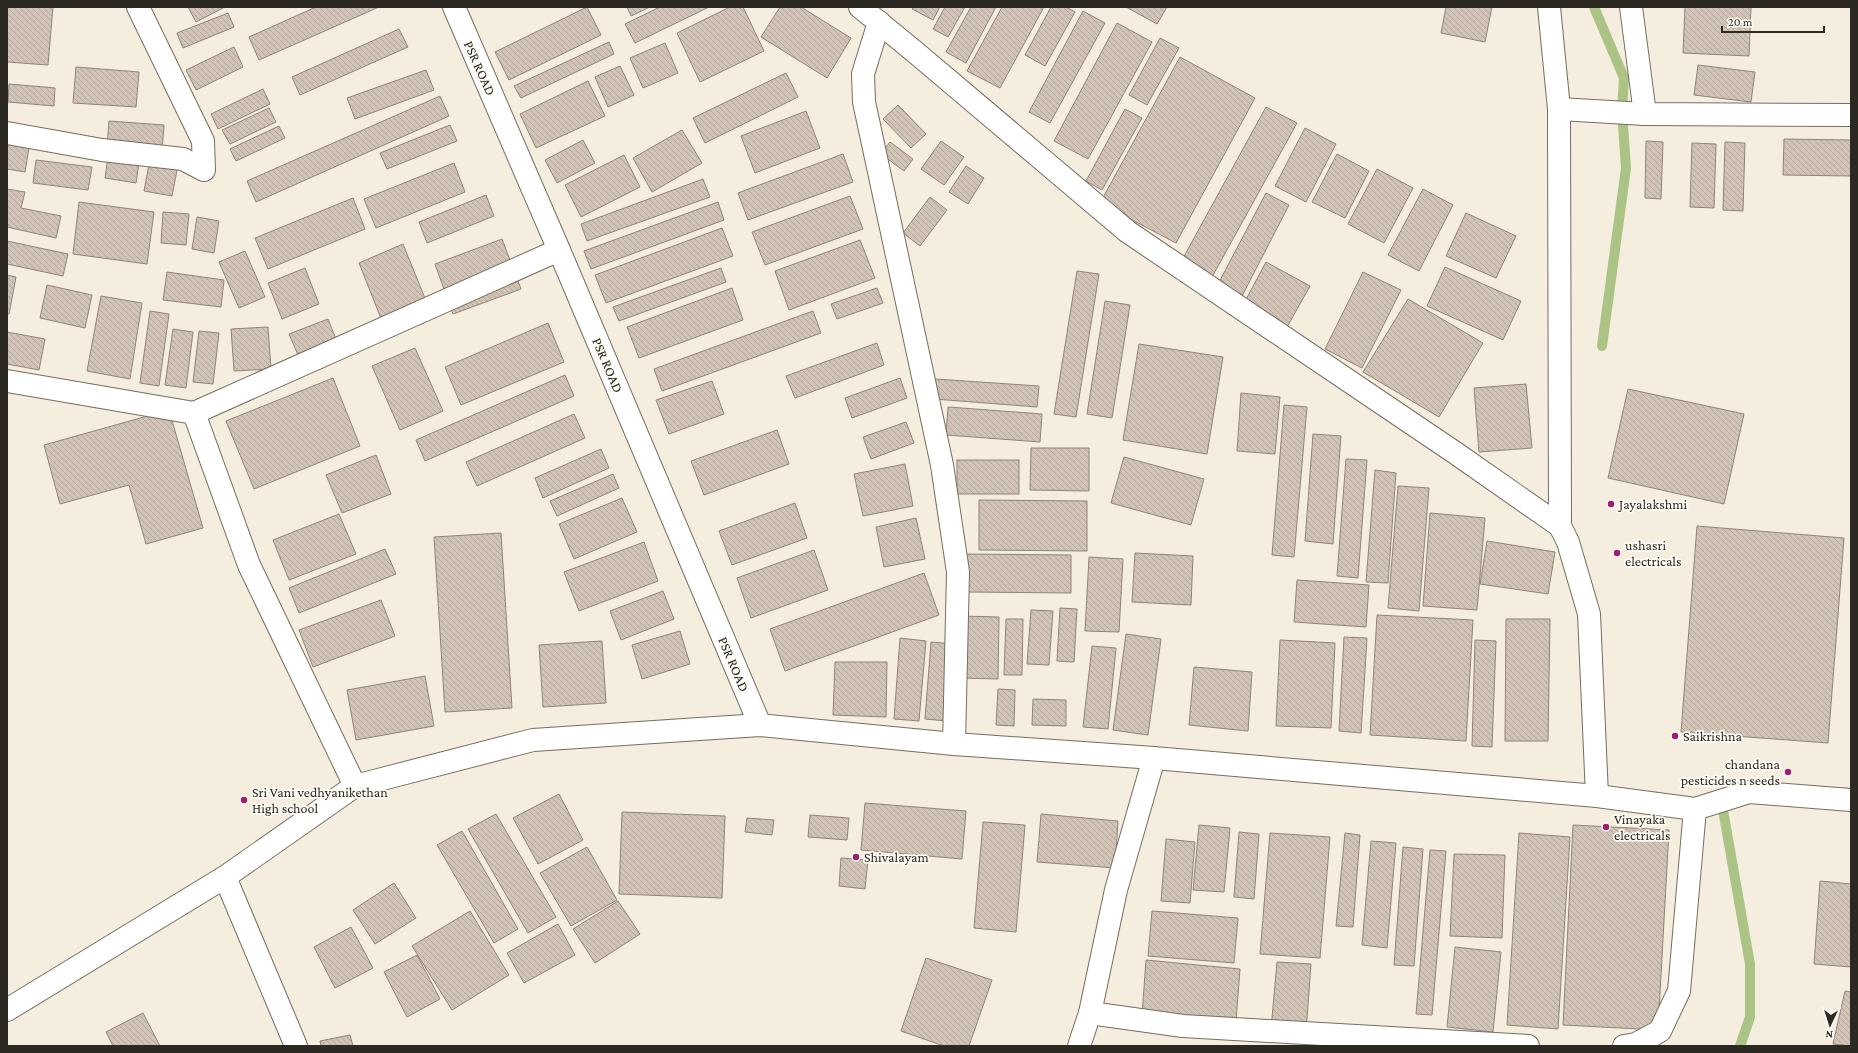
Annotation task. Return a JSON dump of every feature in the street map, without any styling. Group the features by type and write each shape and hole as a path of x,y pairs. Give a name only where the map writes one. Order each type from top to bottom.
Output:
{"street":[{"path":"7,133 102,150 184,159 204,170 203,141 138,7"},
{"name":"PSR ROAD","path":"454,7 559,250 760,725"},
{"path":"860,7 1128,232 1454,452 1560,526"},
{"path":"1549,7 1559,109 1560,526 1568,542 1589,614 1597,796"},
{"path":"1631,7 1645,114"},
{"path":"879,22 863,74 864,102 942,465 958,572 954,744"},
{"path":"1559,109 1645,114 1851,115"},
{"path":"7,381 194,413 559,250"},
{"path":"194,413 249,565 355,786"},
{"path":"7,1010 225,877 355,786 533,740 760,725 954,744 1154,758 1597,796 1695,809 1749,792 1851,800"},
{"path":"1079,1046 1090,1013 1116,890 1154,758"},
{"path":"1624,1046 1636,1044 1660,1031 1679,991 1695,809"},
{"path":"225,877 296,1046"},
{"path":"1090,1013 1183,1026 1528,1046"}],"building":[{"path":"7,7 53,7 48,65 7,62"},
{"path":"188,7 225,7 196,22"},
{"path":"316,7 379,7 259,60 249,37"},
{"path":"587,7 601,35 509,80 495,52"},
{"path":"627,7 650,7 631,16"},
{"path":"660,7 709,7 635,43 625,24"},
{"path":"730,7 743,7 764,51 700,82 677,33"},
{"path":"780,7 801,7 851,38 827,78 761,37"},
{"path":"914,7 940,7 933,20 912,9"},
{"path":"945,7 965,7 948,37 933,29"},
{"path":"971,7 996,7 966,63 946,52"},
{"path":"1002,7 1044,7 1000,88 967,71"},
{"path":"1051,7 1066,7 1075,12 1045,66 1025,55"},
{"path":"1126,7 1167,7 1157,24"},
{"path":"1446,7 1492,7 1485,42 1441,33"},
{"path":"1685,7 1751,7 1749,56 1683,53"},
{"path":"1083,11 1105,23 1050,123 1029,112"},
{"path":"228,13 234,27 183,48 177,33"},
{"path":"1117,23 1152,42 1088,159 1054,141"},
{"path":"399,29 408,47 300,95 292,77"},
{"path":"1160,38 1179,48 1147,105 1129,95"},
{"path":"609,42 614,54 521,98 514,86"},
{"path":"665,43 678,73 643,88 630,58"},
{"path":"234,47 243,67 196,90 186,70"},
{"path":"1180,57 1255,98 1176,243 1100,203"},
{"path":"1698,65 1755,72 1751,102 1694,95"},
{"path":"620,66 634,95 608,107 595,77"},
{"path":"76,67 139,72 136,107 73,103"},
{"path":"426,70 434,90 355,119 347,98"},
{"path":"786,73 798,97 705,143 693,118"},
{"path":"588,81 605,116 536,148 520,114"},
{"path":"9,84 55,88 54,106 8,102"},
{"path":"263,89 270,104 218,129 211,114"},
{"path":"440,96 449,116 256,202 247,181"},
{"path":"898,105 926,134 911,148 883,119"},
{"path":"1266,107 1297,123 1212,277 1182,260"},
{"path":"269,108 276,122 230,144 222,130"},
{"path":"1125,109 1142,118 1102,190 1086,181"},
{"path":"806,111 820,148 755,173 741,136"},
{"path":"109,121 164,125 162,151 107,147"},
{"path":"450,125 457,141 387,169 380,153"},
{"path":"279,126 285,138 236,161 230,149"},
{"path":"1305,128 1336,144 1306,202 1275,186"},
{"path":"682,130 702,163 652,192 633,158"},
{"path":"7,137 30,141 25,172 7,169"},
{"path":"1784,139 1851,140 1851,176 1783,175"},
{"path":"583,140 595,163 557,183 545,160"},
{"path":"941,141 964,157 944,185 921,169"},
{"path":"1646,141 1663,142 1661,199 1645,198"},
{"path":"890,142 913,159 904,171 881,154"},
{"path":"1725,142 1745,143 1743,211 1723,210"},
{"path":"1692,143 1716,144 1714,208 1690,207"},
{"path":"843,154 853,182 748,220 738,193"},
{"path":"1337,154 1369,171 1345,218 1312,202"},
{"path":"624,155 640,187 581,217 565,185"},
{"path":"108,157 139,163 136,183 105,178"},
{"path":"150,159 178,165 172,196 144,191"},
{"path":"36,160 92,167 88,190 33,183"},
{"path":"454,163 465,192 376,228 364,199"},
{"path":"966,166 984,178 968,204 949,192"},
{"path":"1377,169 1413,188 1384,243 1348,224"},
{"path":"703,179 710,197 587,241 581,224"},
{"path":"7,189 25,192 21,208 61,216 56,238 7,227"},
{"path":"1423,189 1453,205 1419,271 1388,255"},
{"path":"1266,193 1289,205 1241,298 1217,286"},
{"path":"486,195 494,216 427,243 419,222"},
{"path":"850,196 863,229 765,265 752,232"},
{"path":"930,197 947,210 920,246 903,233"},
{"path":"353,198 365,229 268,269 255,238"},
{"path":"79,202 154,212 147,264 73,254"},
{"path":"718,202 724,220 591,269 584,251"},
{"path":"163,212 189,214 186,245 161,243"},
{"path":"1466,213 1516,236 1496,278 1446,256"},
{"path":"197,217 219,221 214,253 192,249"},
{"path":"722,228 733,256 606,303 595,275"},
{"path":"502,239 521,289 453,314 435,264"},
{"path":"860,240 875,278 789,310 775,271"},
{"path":"7,241 68,254 63,276 7,264"},
{"path":"403,244 431,313 386,331 359,263"},
{"path":"245,251 265,297 239,308 219,262"},
{"path":"1266,262 1310,286 1286,329 1243,305"},
{"path":"1445,267 1521,301 1503,340 1427,306"},
{"path":"305,268 319,304 282,319 268,283"},
{"path":"721,268 726,282 619,321 613,307"},
{"path":"1077,271 1099,274 1076,417 1054,414"},
{"path":"167,272 224,280 221,307 163,300"},
{"path":"1363,272 1401,290 1362,368 1325,349"},
{"path":"7,275 16,277 9,314 7,314"},
{"path":"47,285 92,295 85,328 40,318"},
{"path":"732,288 743,320 639,358 627,327"},
{"path":"877,288 883,303 837,319 831,304"},
{"path":"101,296 142,303 130,379 87,371"},
{"path":"1408,299 1483,343 1439,417 1363,372"},
{"path":"1105,301 1130,305 1112,418 1087,414"},
{"path":"150,311 169,314 159,386 140,383"},
{"path":"813,311 821,333 662,391 654,369"},
{"path":"328,319 339,347 301,362 289,334"},
{"path":"548,323 564,362 461,405 445,367"},
{"path":"268,327 271,369 234,371 231,329"},
{"path":"173,329 193,332 186,388 165,385"},
{"path":"199,331 219,333 213,384 193,382"},
{"path":"7,332 45,339 39,370 7,364"},
{"path":"877,343 884,365 795,398 786,376"},
{"path":"1139,344 1223,357 1207,454 1123,440"},
{"path":"415,348 443,411 400,430 372,366"},
{"path":"565,375 574,396 425,461 416,440"},
{"path":"333,378 360,446 254,489 226,421"},
{"path":"900,378 907,398 852,418 845,398"},
{"path":"935,379 1039,386 1037,407 934,399"},
{"path":"712,381 724,414 669,434 656,400"},
{"path":"1526,384 1532,448 1479,452 1474,388"},
{"path":"1628,389 1744,414 1724,504 1608,478"},
{"path":"1241,393 1280,397 1275,454 1237,451"},
{"path":"1284,405 1307,407 1294,557 1272,555"},
{"path":"948,407 1042,414 1040,442 946,435"},
{"path":"169,410 203,528 146,544 129,485 60,504 44,445"},
{"path":"574,414 585,438 477,486 466,462"},
{"path":"906,422 914,443 871,459 863,437"},
{"path":"777,430 789,464 704,495 691,461"},
{"path":"1313,434 1341,436 1333,544 1305,541"},
{"path":"1031,448 1089,448 1089,491 1030,490"},
{"path":"601,449 609,468 543,498 535,478"},
{"path":"376,455 391,494 342,513 326,475"},
{"path":"1124,457 1204,479 1191,525 1111,503"},
{"path":"1346,459 1367,460 1358,578 1337,576"},
{"path":"957,460 1019,460 1019,494 957,494"},
{"path":"905,464 913,506 863,516 854,474"},
{"path":"1375,470 1396,473 1388,583 1366,582"},
{"path":"613,474 619,488 557,516 550,501"},
{"path":"1398,486 1429,488 1419,611 1388,608"},
{"path":"622,498 637,532 574,559 559,524"},
{"path":"979,500 1087,501 1087,551 979,550"},
{"path":"795,503 807,538 732,565 719,531"},
{"path":"1430,513 1485,518 1477,610 1423,606"},
{"path":"339,514 356,554 289,580 273,540"},
{"path":"916,518 925,559 884,567 876,527"},
{"path":"1697,526 1844,538 1828,743 1681,732"},
{"path":"501,533 512,708 445,712 434,537"},
{"path":"1487,541 1555,552 1548,594 1480,584"},
{"path":"644,542 658,581 579,611 564,572"},
{"path":"385,549 396,574 299,613 289,588"},
{"path":"814,550 828,590 751,618 737,578"},
{"path":"1135,553 1193,556 1191,605 1132,602"},
{"path":"966,554 1071,555 1071,593 966,592"},
{"path":"1089,557 1123,559 1119,632 1085,631"},
{"path":"924,573 939,615 785,671 770,629"},
{"path":"1297,580 1369,585 1366,627 1294,622"},
{"path":"663,591 674,619 621,640 610,611"},
{"path":"381,600 395,636 313,667 299,630"},
{"path":"1060,608 1077,609 1074,662 1057,661"},
{"path":"1031,610 1053,611 1049,665 1027,664"},
{"path":"1377,615 1473,620 1466,741 1370,735"},
{"path":"961,616 999,617 998,679 959,678"},
{"path":"1006,619 1023,619 1022,675 1004,675"},
{"path":"1506,619 1550,619 1548,741 1505,741"},
{"path":"680,631 690,664 642,679 632,645"},
{"path":"1126,634 1161,639 1148,735 1113,730"},
{"path":"1344,637 1367,638 1361,733 1339,731"},
{"path":"900,638 926,641 919,721 894,719"},
{"path":"1280,640 1335,643 1331,728 1276,726"},
{"path":"1475,640 1496,641 1492,747 1472,746"},
{"path":"602,641 606,703 543,707 539,645"},
{"path":"931,642 953,644 947,721 925,719"},
{"path":"1092,646 1116,648 1108,729 1083,727"},
{"path":"835,662 887,662 886,717 833,715"},
{"path":"1194,667 1252,672 1248,731 1189,725"},
{"path":"425,676 434,726 356,740 347,690"},
{"path":"998,689 1015,690 1014,726 996,725"},
{"path":"1033,699 1066,700 1066,726 1032,725"},
{"path":"559,794 583,840 538,864 513,818"},
{"path":"865,803 966,811 962,859 861,850"},
{"path":"622,812 725,816 722,898 619,894"},
{"path":"496,814 556,917 528,933 468,829"},
{"path":"1041,814 1118,821 1115,868 1037,862"},
{"path":"810,815 849,818 847,840 808,837"},
{"path":"747,818 774,820 772,835 745,832"},
{"path":"983,822 1025,825 1016,932 974,928"},
{"path":"1199,825 1230,828 1224,892 1193,890"},
{"path":"1573,825 1669,830 1658,1030 1563,1025"},
{"path":"462,831 518,929 494,943 437,845"},
{"path":"1239,832 1259,834 1254,899 1234,897"},
{"path":"1270,833 1330,837 1320,958 1260,954"},
{"path":"1345,833 1360,835 1353,927 1336,926"},
{"path":"1519,833 1570,837 1558,1029 1507,1025"},
{"path":"1166,839 1195,842 1190,903 1161,901"},
{"path":"1371,841 1396,843 1387,948 1362,945"},
{"path":"587,847 617,900 571,926 540,873"},
{"path":"1403,847 1423,849 1414,966 1394,965"},
{"path":"1430,850 1446,851 1432,1015 1416,1014"},
{"path":"1454,854 1505,855 1502,938 1450,936"},
{"path":"841,858 868,860 865,889 839,886"},
{"path":"1820,881 1851,884 1851,967 1814,964"},
{"path":"394,883 416,918 375,944 353,910"},
{"path":"618,901 640,934 595,963 573,929"},
{"path":"470,911 509,975 452,1010 412,946"},
{"path":"1152,911 1238,918 1234,963 1148,956"},
{"path":"558,924 575,955 524,983 507,953"},
{"path":"351,927 373,968 335,988 314,947"},
{"path":"1455,947 1501,952 1493,1032 1447,1027"},
{"path":"417,955 440,999 407,1017 384,972"},
{"path":"926,958 992,980 969,1046 944,1046 901,1031"},
{"path":"1146,960 1240,969 1236,1022 1142,1015"},
{"path":"1277,962 1311,964 1306,1032 1271,1029"},
{"path":"1845,991 1851,992 1851,1046 1833,1044"},
{"path":"143,1013 160,1046 113,1046 106,1032"},
{"path":"350,1035 353,1046 321,1046 320,1041"}],"waterway":[{"path":"1594,7 1624,78 1622,111 1626,168 1602,346"},
{"path":"1723,810 1750,964 1750,1017 1740,1046"}],"place":[{"name":"Jayalakshmi","path":"1611,504"},
{"name":"ushasri electricals","path":"1617,553"},
{"name":"Saikrishna","path":"1675,736"},
{"name":"chandana pesticides n seeds","path":"1788,772"},
{"name":"Sri Vani vedhyanikethan High school","path":"244,800"},
{"name":"Vinayaka electricals","path":"1606,827"},
{"name":"Shivalayam","path":"856,857"}]}
